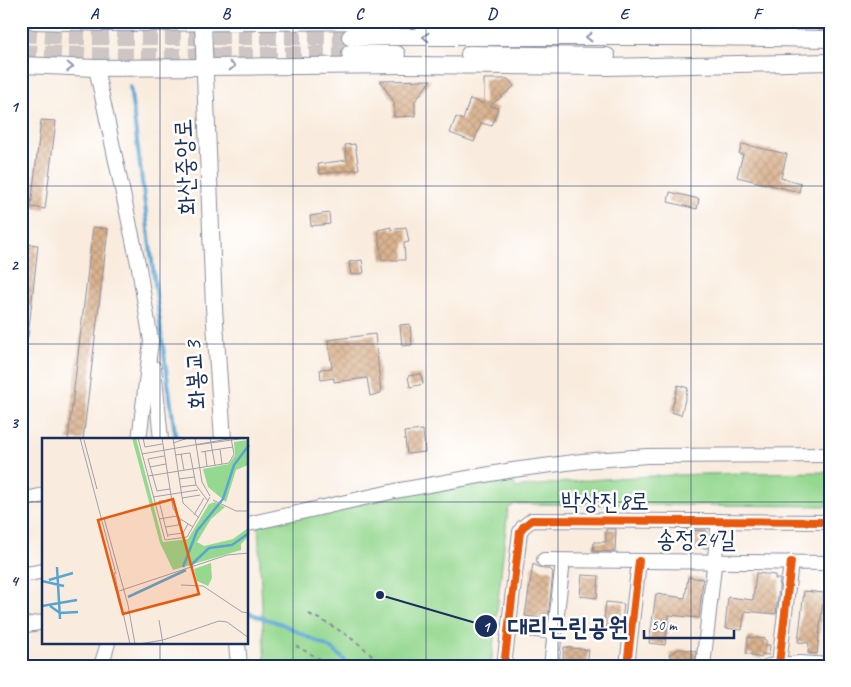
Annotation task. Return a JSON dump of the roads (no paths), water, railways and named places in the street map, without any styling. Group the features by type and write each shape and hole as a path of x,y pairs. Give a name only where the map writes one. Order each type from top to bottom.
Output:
{"main road":[{"path":"34,21 75,23 397,21"},
{"path":"418,21 618,25 830,39"},
{"name":"화산중앙로","path":"203,22 214,308"},
{"path":"830,39 693,37 350,45 554,55 830,61"},
{"path":"21,65 96,68 414,65 606,67 830,61"},
{"name":"화봉교3","path":"214,308 223,438"},
{"path":"237,644 239,666"}],"street":[{"path":"96,68 139,268 151,341 161,438"},
{"path":"139,438 151,341"},
{"path":"249,524 438,482 582,461 656,456 830,454"},
{"path":"21,500 42,496"},
{"name":"박상진8로","path":"504,666 520,532 532,520 830,522"},
{"path":"703,666 719,521"},
{"name":"송정24길","path":"544,560 830,562"},
{"path":"551,666 563,561"},
{"path":"627,666 639,561"},
{"path":"791,562 774,665 800,663 830,665"},
{"path":"21,575 42,571"},
{"path":"21,626 42,622"},
{"path":"509,627 555,632"},
{"path":"101,666 108,644"}],"waterway":[{"path":"130,86 176,438"},
{"path":"249,613 282,624 334,650 350,666"}],"tunnel":[{"path":"21,34 66,37 350,37"},
{"path":"21,52 144,56 350,53"}],"place":[{"name":"대리근린공원","path":"380,595"}]}
